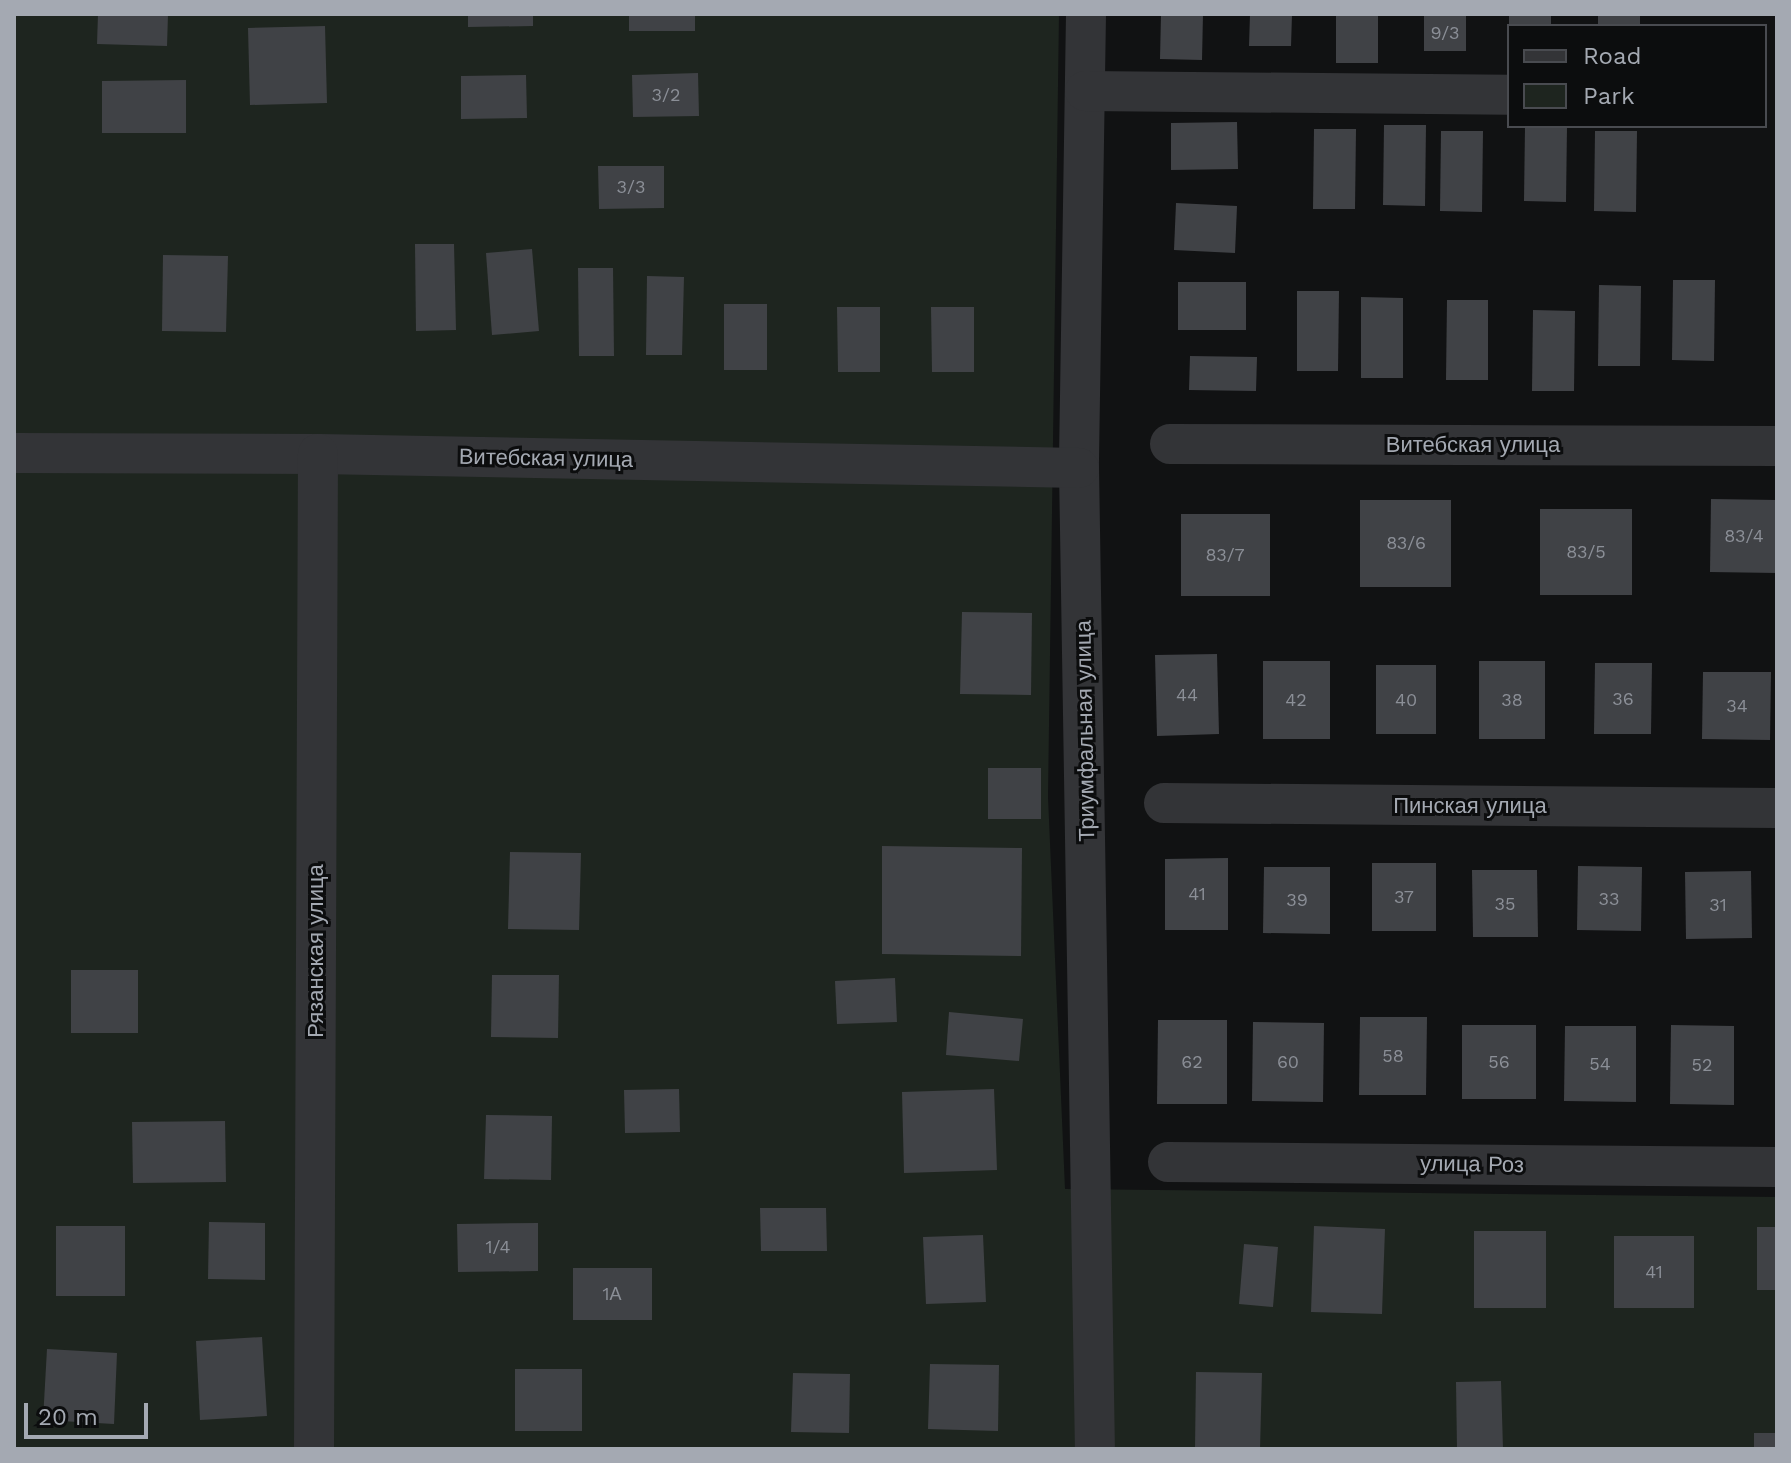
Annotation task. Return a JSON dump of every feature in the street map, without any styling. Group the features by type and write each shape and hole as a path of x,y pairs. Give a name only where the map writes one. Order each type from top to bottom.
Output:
{"street":[{"name":"Триумфальная улица","path":"1086,14 1079,468 1095,1449"},
{"path":"1085,91 1507,95"},
{"name":"Витебская улица","path":"1170,444 1777,446"},
{"name":"Витебская улица","path":"14,453 318,454 1079,468"},
{"name":"Рязанская улица","path":"314,1449 318,454"},
{"name":"Пинская улица","path":"1164,803 1777,808"},
{"name":"улица Роз","path":"1168,1162 1777,1167"}],"green space":[{"path":"14,14 1059,14 1048,797 1065,1189 1777,1197 1777,1449 14,1449"}],"building":[{"path":"98,14 168,14 167,46 97,44"},
{"path":"468,14 533,14 533,26 468,27"},
{"path":"629,14 695,14 695,31 629,31"},
{"path":"1161,14 1203,14 1202,60 1160,59"},
{"path":"1250,14 1292,14 1291,46 1249,46"},
{"path":"1336,14 1378,14 1378,63 1336,63"},
{"path":"1424,14 1466,14 1466,51 1424,51"},
{"path":"1509,14 1551,14 1551,24 1509,24"},
{"path":"1598,14 1640,14 1640,24 1598,24"},
{"path":"325,26 327,103 250,105 248,28"},
{"path":"698,73 699,116 633,117 632,75"},
{"path":"526,75 527,118 461,119 461,76"},
{"path":"186,80 186,133 102,133 102,81"},
{"path":"1237,122 1238,169 1171,170 1171,123"},
{"path":"1384,125 1426,125 1425,206 1383,205"},
{"path":"1525,128 1567,128 1566,202 1524,201"},
{"path":"1314,129 1356,129 1355,209 1313,209"},
{"path":"1441,131 1483,131 1482,212 1440,211"},
{"path":"1595,131 1637,131 1636,212 1594,211"},
{"path":"598,166 664,166 664,208 599,209"},
{"path":"1176,203 1237,206 1235,253 1174,250"},
{"path":"415,244 454,244 456,330 416,331"},
{"path":"532,249 539,331 492,335 486,253"},
{"path":"163,255 228,256 226,332 162,331"},
{"path":"578,268 613,268 614,356 579,356"},
{"path":"647,276 684,277 682,355 646,355"},
{"path":"1673,280 1715,280 1714,361 1672,360"},
{"path":"1178,282 1246,282 1246,330 1178,330"},
{"path":"1599,285 1641,286 1640,366 1598,366"},
{"path":"1297,291 1339,291 1338,371 1297,371"},
{"path":"1361,297 1403,298 1403,378 1361,378"},
{"path":"1447,300 1488,300 1488,380 1446,380"},
{"path":"724,304 767,304 767,370 724,370"},
{"path":"837,307 880,307 880,372 838,372"},
{"path":"931,307 974,307 974,372 932,372"},
{"path":"1533,310 1575,311 1574,391 1532,391"},
{"path":"1190,356 1257,357 1256,391 1189,390"},
{"path":"1711,499 1777,500 1777,573 1710,572"},
{"path":"1360,500 1451,500 1451,587 1360,587"},
{"path":"1540,509 1632,509 1632,595 1540,595"},
{"path":"1181,514 1270,514 1270,596 1181,596"},
{"path":"962,612 1032,613 1031,695 960,694"},
{"path":"1217,654 1219,734 1157,736 1155,655"},
{"path":"1263,661 1330,661 1330,739 1263,739"},
{"path":"1479,661 1545,661 1545,739 1479,739"},
{"path":"1595,663 1652,663 1651,734 1594,734"},
{"path":"1376,665 1436,665 1436,734 1376,734"},
{"path":"1703,672 1771,672 1770,740 1702,739"},
{"path":"988,768 1041,768 1041,819 988,819"},
{"path":"882,846 1022,848 1021,956 882,954"},
{"path":"510,852 581,853 579,930 508,929"},
{"path":"1228,858 1228,930 1165,930 1165,859"},
{"path":"1372,863 1436,863 1436,931 1372,931"},
{"path":"1578,866 1642,867 1641,931 1577,930"},
{"path":"1264,867 1330,867 1330,934 1263,933"},
{"path":"1472,870 1537,870 1538,937 1473,937"},
{"path":"1751,871 1752,938 1686,939 1685,872"},
{"path":"71,970 138,970 138,1033 71,1033"},
{"path":"492,975 559,975 558,1038 491,1037"},
{"path":"895,978 897,1022 837,1024 835,981"},
{"path":"949,1012 1023,1019 1019,1061 946,1055"},
{"path":"1360,1017 1427,1017 1426,1095 1359,1095"},
{"path":"1158,1020 1227,1020 1227,1104 1157,1104"},
{"path":"1253,1022 1324,1023 1323,1102 1252,1101"},
{"path":"1462,1025 1536,1025 1536,1099 1462,1099"},
{"path":"1671,1025 1734,1026 1734,1105 1670,1104"},
{"path":"1565,1026 1636,1026 1636,1102 1564,1101"},
{"path":"679,1089 680,1132 625,1133 624,1090"},
{"path":"994,1089 997,1170 904,1173 902,1092"},
{"path":"486,1115 552,1116 551,1180 484,1179"},
{"path":"225,1121 226,1182 133,1183 132,1122"},
{"path":"760,1208 826,1208 827,1251 761,1251"},
{"path":"209,1222 265,1223 265,1280 208,1279"},
{"path":"538,1223 538,1271 458,1272 457,1224"},
{"path":"56,1226 125,1226 125,1296 56,1296"},
{"path":"1314,1226 1385,1229 1382,1314 1311,1312"},
{"path":"1757,1227 1777,1227 1777,1290 1757,1290"},
{"path":"1474,1231 1546,1231 1546,1308 1474,1308"},
{"path":"983,1235 986,1302 926,1304 923,1237"},
{"path":"1614,1236 1694,1236 1694,1308 1614,1308"},
{"path":"1244,1244 1278,1247 1273,1307 1239,1304"},
{"path":"573,1268 652,1268 652,1320 573,1320"},
{"path":"262,1337 267,1416 200,1420 196,1341"},
{"path":"47,1349 117,1353 114,1424 43,1420"},
{"path":"930,1364 999,1365 998,1431 928,1429"},
{"path":"515,1369 582,1369 582,1431 515,1431"},
{"path":"1196,1372 1262,1373 1260,1449 1195,1448"},
{"path":"793,1373 850,1374 849,1433 791,1432"},
{"path":"1501,1381 1503,1449 1457,1449 1456,1382"},
{"path":"1754,1433 1777,1433 1777,1449 1754,1449"}]}
